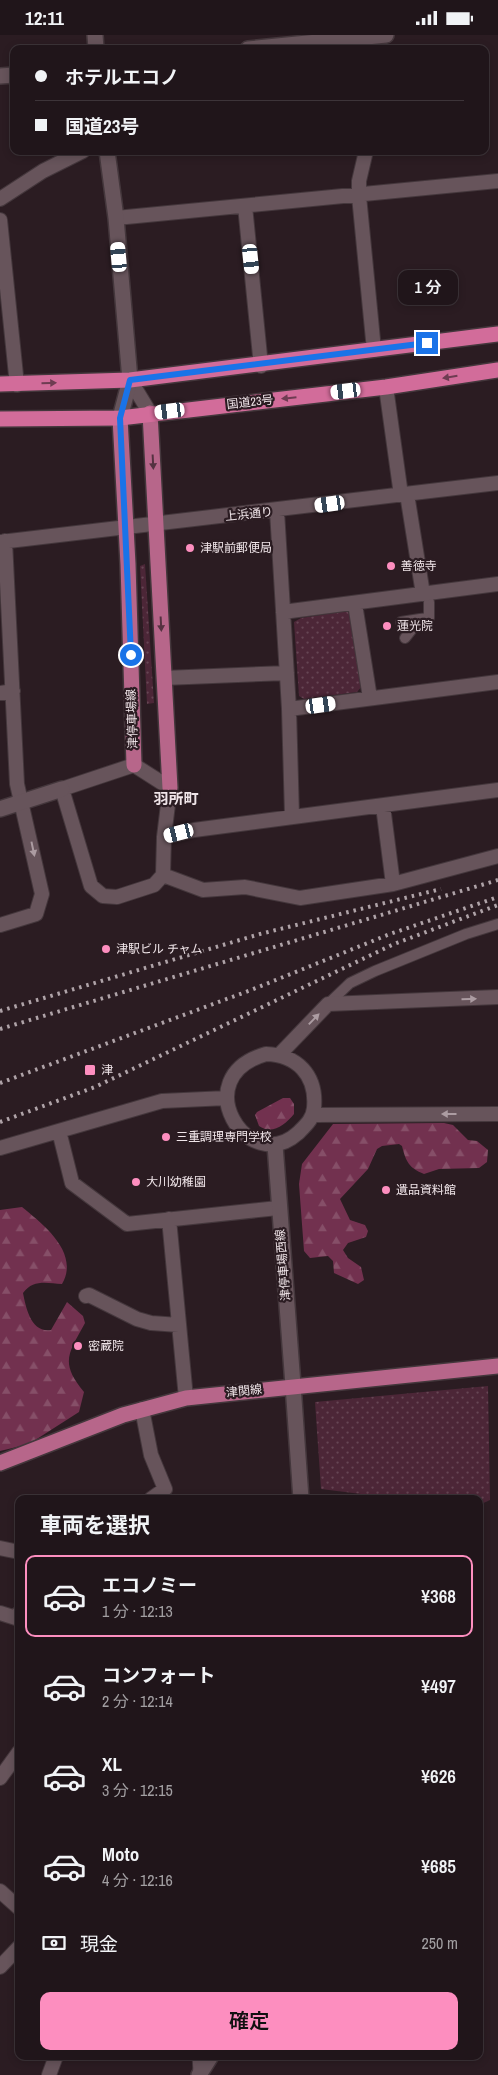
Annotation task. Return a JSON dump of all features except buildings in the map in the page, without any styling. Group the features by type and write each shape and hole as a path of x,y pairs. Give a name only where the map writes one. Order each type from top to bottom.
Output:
{"highway":[{"path":"0,385 130,380 261,366 498,334"},
{"name":"国道23号","path":"0,419 120,418 386,387 498,370"}],"main road":[{"path":"150,413 170,788"},
{"name":"津停車場線","path":"120,418 126,528 134,765"},
{"name":"津関線","path":"0,1463 142,1409 186,1398 293,1385 498,1366"}],"street":[{"path":"270,45 304,39 369,43 386,35"},
{"path":"0,199 43,171 75,155"},
{"path":"108,155 116,218 130,380 120,418"},
{"path":"365,155 359,181 358,196 374,350"},
{"path":"116,218 498,181"},
{"path":"246,206 261,366"},
{"path":"0,220 17,385"},
{"path":"130,380 150,413"},
{"path":"386,387 404,495 429,617 401,622"},
{"name":"上浜通り","path":"2,541 277,511 498,483"},
{"path":"277,511 289,709 292,816"},
{"path":"0,925 36,914 42,894 23,801 17,784 7,692 2,541"},
{"path":"283,612 426,598 498,584"},
{"path":"355,604 370,698"},
{"path":"405,637 420,619"},
{"path":"164,678 286,673"},
{"path":"289,709 498,682"},
{"path":"0,809 62,789 92,886 103,896 117,897 154,885 163,875 164,837 170,788 134,765"},
{"name":"津停車場線","path":"62,789 134,765"},
{"path":"164,837 194,829 498,790"},
{"path":"383,806 393,884"},
{"path":"163,875 203,890 245,887 300,899 393,884 498,857"},
{"path":"280,1055 350,983 466,934 498,924"},
{"path":"328,1004 498,997"},
{"path":"266,1054 280,1055 294,1060 305,1070 313,1083 315,1098 314,1115 287,1142 275,1145 264,1144 240,1130 232,1119 227,1098 232,1077 240,1066 252,1058 266,1054"},
{"path":"0,1148 162,1101 227,1098"},
{"path":"314,1115 498,1114"},
{"path":"59,1131 72,1183 127,1224 278,1208"},
{"name":"津停車場西線","path":"275,1145 278,1208 301,1495"},
{"path":"169,1219 186,1398"},
{"path":"86,1295 90,1295 137,1319 151,1323 179,1325"},
{"path":"142,1409 151,1455 165,1489 157,1495"},
{"path":"0,1548 15,1551"},
{"path":"0,1613 15,1618"},
{"path":"0,1778 15,1757"},
{"path":"0,1891 15,1904"},
{"path":"0,1967 15,1951"},
{"path":"49,2075 55,2060"},
{"path":"198,2075 207,2060"}],"lane":[{"path":"196,2060 198,2075"}],"shaded area":[{"path":"145,564 154,703 147,704 140,566"},
{"path":"347,611 352,616 362,686 357,692 304,699 299,696 294,622 301,618"},
{"path":"488,1386 490,1500 483,1503 483,1495 369,1495 321,1489 315,1402"}],"green space":[{"path":"283,1098 290,1098 294,1104 294,1114 287,1122 273,1129 264,1129 259,1126 255,1115 257,1112"},
{"path":"444,1123 453,1125 468,1140 477,1141 488,1150 487,1162 479,1168 439,1169 424,1174 409,1164 402,1146 399,1144 382,1146 377,1149 368,1169 340,1199 350,1220 365,1225 368,1231 366,1237 348,1243 343,1250 348,1258 361,1267 364,1280 358,1284 334,1273 333,1261 328,1256 310,1258 304,1251 299,1184 302,1164 333,1124"},
{"path":"22,1207 49,1231 63,1251 66,1261 66,1273 62,1284 36,1284 23,1293 28,1312 34,1324 44,1330 51,1330 67,1302 83,1316 85,1323 71,1350 69,1365 76,1382 84,1392 79,1412 29,1444 0,1451 0,1210"}],"railway":[{"path":"0,1029 498,880"},
{"path":"0,1011 260,934 441,889"},
{"path":"0,1083 251,990 390,934 498,897"},
{"path":"0,1122 95,1087 394,944 498,905"}],"place":[{"name":"津駅前郵便局","path":"190,548"},
{"name":"善徳寺","path":"391,566"},
{"name":"蓮光院","path":"387,626"},
{"name":"津駅ビル チャム","path":"106,949"},
{"name":"津","path":"90,1070"},
{"name":"三重調理専門学校","path":"166,1137"},
{"name":"大川幼稚園","path":"136,1182"},
{"name":"遺品資料館","path":"386,1190"},
{"name":"密蔵院","path":"78,1346"}],"district":[{"name":"羽所町","path":"176,799"}],"route":[{"path":"131,655 120,418 130,380 261,366 427,343"}]}
